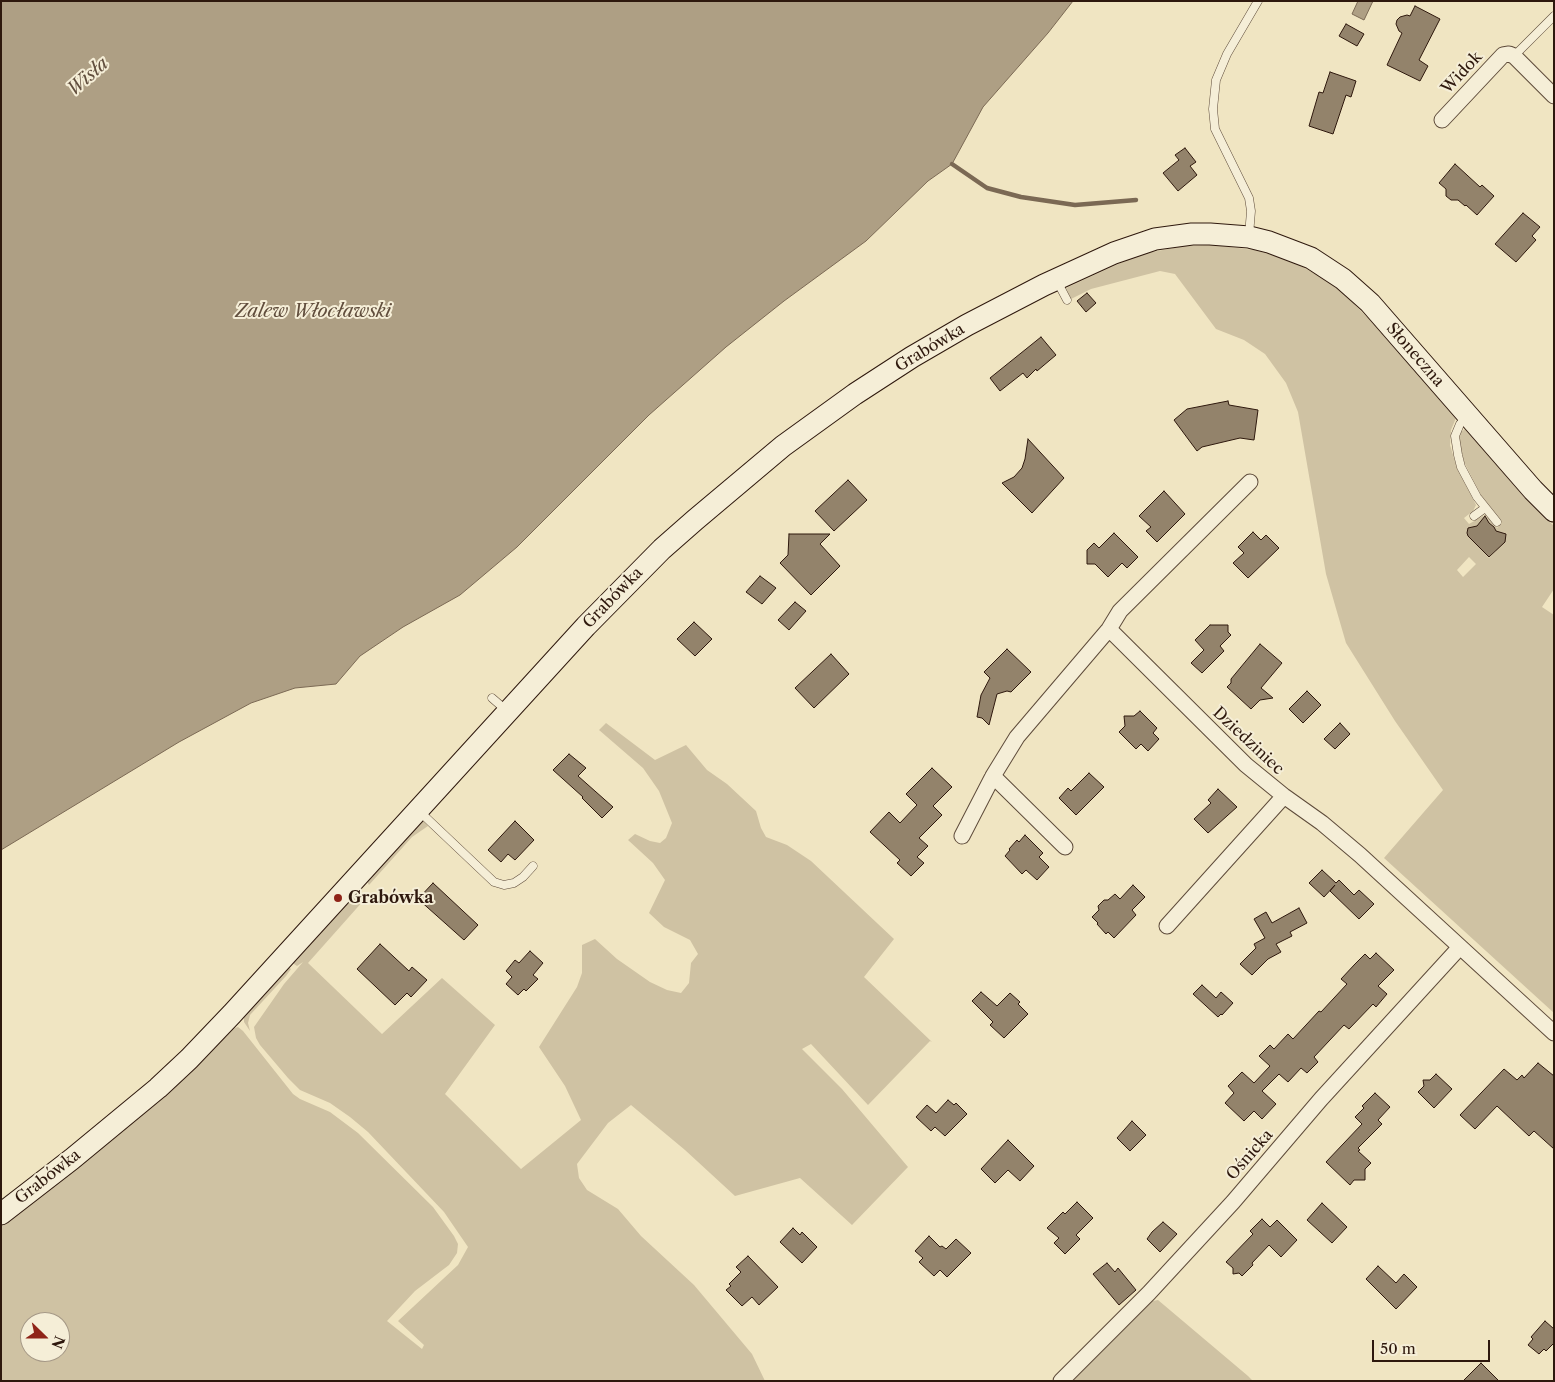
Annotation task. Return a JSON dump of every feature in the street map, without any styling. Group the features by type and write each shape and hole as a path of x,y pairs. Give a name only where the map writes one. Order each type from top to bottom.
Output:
{"street":[{"name":"Widok","path":"1442,120 1503,55 1509,54 1514,56"},
{"path":"1514,56 1554,96"},
{"name":"Grabówka","path":"1,1214 72,1159 158,1088 189,1059 586,626 662,549 783,446 855,394 938,341 1114,253 1156,239 1192,234 1229,235 1249,238"},
{"name":"Słoneczna","path":"1249,238 1269,242 1298,252 1344,279 1370,303 1532,490 1554,511"},
{"path":"962,836 993,776 1018,737 1120,611 1250,482"},
{"name":"Dziedziniec","path":"1108,628 1246,765 1284,796 1166,926"},
{"path":"993,776 1065,847"},
{"path":"1284,796 1330,829 1554,1033"},
{"name":"Ośnicka","path":"1061,1381 1149,1293 1220,1216 1321,1099 1460,947"}],"lane":[{"path":"1249,238 1251,211 1249,198 1215,129 1213,110 1216,80 1227,54 1258,1"},
{"path":"1514,56 1554,16"},
{"path":"1057,280 1067,300"},
{"path":"1467,415 1457,429 1455,436 1456,448 1469,483 1485,508 1497,522"},
{"path":"1474,516 1485,508"},
{"path":"492,698 508,711"},
{"path":"418,810 494,882 504,885 514,883 523,877 533,866"}],"shaded area":[{"path":"1213,245 1254,250 1297,264 1330,282 1368,318 1456,418 1451,430 1450,445 1457,468 1476,505 1473,511 1464,518 1469,524 1483,516 1490,518 1497,528 1502,523 1481,495 1464,462 1459,442 1461,432 1465,429 1524,497 1554,526 1554,589 1542,607 1554,615 1554,1013 1384,858 1443,790 1395,721 1346,643 1326,574 1298,412 1286,383 1265,354 1244,340 1216,329 1175,274 1160,271 1091,289 1071,299 1066,288 1129,259 1147,253 1184,246","holes":["1485,539 1496,551 1489,558 1478,546","1469,557 1476,564 1463,577 1457,570"]},
{"path":"606,723 655,760 686,745 707,770 727,784 756,811 766,837 787,845 811,861 894,939 864,977 932,1042 930,1041 868,1105 811,1044 802,1049 842,1089 908,1167 852,1225 800,1178 735,1196 685,1150 631,1105 608,1123 577,1164 579,1178 587,1190 618,1209 641,1236 694,1285 752,1354 765,1381 1,1381 1,1225 76,1167 229,1030 238,1027 293,1094 330,1112 358,1133 433,1207 454,1236 458,1244 457,1253 449,1265 415,1291 387,1321 422,1349 424,1345 398,1321 458,1265 468,1247 444,1212 368,1132 330,1103 300,1090 288,1078 260,1045 256,1038 254,1027 284,984 303,962 297,966 291,962 356,892 364,900 308,963 382,1034 442,978 495,1025 445,1094 521,1169 581,1120 565,1086 539,1047 577,987 582,973 582,945 595,939 617,959 650,982 667,990 681,993 689,983 691,963 698,954 690,940 664,927 649,913 665,880 653,863 628,840 635,834 650,841 660,843 666,838 672,823 659,791 643,768 599,730"},
{"path":"422,820 428,826 412,837 369,885 366,880"},
{"path":"287,966 291,969 286,976 250,1015 248,1023 250,1031 244,1022 244,1017"},
{"path":"1158,1300 1253,1381 1070,1381 1148,1302"}],"water":[{"name":"Zalew Włocławski","path":"1,1 1073,1 1048,33 983,107 952,164 928,181 866,241 784,301 726,347 649,415 517,547 460,595 403,627 360,656 336,684 295,688 251,703 179,742 1,850"},
{"path":"1358,1 1373,1 1364,20 1352,14"}],"building":[{"path":"1415,6 1440,19 1419,60 1428,66 1420,81 1387,65 1402,33 1396,24 1397,20 1400,17 1410,16"},
{"path":"1346,24 1364,34 1357,46 1339,36"},
{"path":"1330,72 1356,81 1351,97 1346,95 1333,134 1309,126 1319,92 1323,93"},
{"path":"1185,148 1196,162 1190,166 1197,175 1178,191 1163,173 1179,160 1175,155"},
{"path":"1455,164 1480,187 1482,185 1494,196 1477,215 1458,200 1451,200 1446,196 1446,189 1439,183"},
{"path":"1523,213 1540,227 1532,236 1536,240 1516,262 1495,244"},
{"path":"1087,293 1096,303 1086,312 1077,301"},
{"path":"1041,337 1056,355 1027,378 1023,373 1000,391 990,378"},
{"path":"1228,401 1229,405 1258,410 1254,440 1240,438 1202,447 1197,451 1174,420 1187,409"},
{"path":"1028,439 1064,478 1032,513 1002,483 1014,477 1022,468"},
{"path":"848,480 867,500 834,531 815,511"},
{"path":"1164,491 1185,514 1157,542 1146,531 1151,527 1139,516"},
{"path":"1485,516 1496,531 1506,534 1505,542 1489,557 1467,533 1468,528 1477,526"},
{"path":"1253,532 1261,540 1266,535 1279,548 1248,578 1233,563 1244,553 1238,547"},
{"path":"1114,533 1138,557 1127,568 1122,563 1108,577 1095,564 1087,564 1087,550 1094,543 1099,548"},
{"path":"789,534 830,534 820,544 840,566 811,595 780,563 788,555"},
{"path":"760,576 776,588 762,604 746,592"},
{"path":"795,602 806,611 789,630 778,620"},
{"path":"694,622 712,639 695,656 677,639"},
{"path":"1210,625 1228,625 1228,632 1231,635 1220,646 1224,651 1202,673 1191,663 1204,650 1195,640"},
{"path":"1260,644 1282,663 1261,688 1273,698 1260,700 1251,709 1227,687 1231,683 1231,679"},
{"path":"1007,649 1031,672 1011,692 1007,691 997,694 989,725 982,718 977,717 981,695 990,678 984,672"},
{"path":"831,654 849,674 814,708 795,688"},
{"path":"1307,691 1321,705 1303,723 1289,709"},
{"path":"1140,711 1157,728 1153,733 1159,739 1148,751 1141,744 1136,749 1119,732 1125,726 1124,716 1134,716"},
{"path":"1340,723 1350,734 1335,749 1324,739"},
{"path":"569,754 586,768 578,776 613,807 602,818 583,797 553,770"},
{"path":"932,768 952,787 933,806 942,815 919,838 928,846 917,857 924,863 911,876 897,863 900,860 870,832 889,812 900,823 917,805 906,794"},
{"path":"1089,773 1104,787 1076,815 1059,798 1068,788 1071,791"},
{"path":"1218,789 1237,807 1208,833 1194,819 1211,803 1208,800"},
{"path":"515,821 534,840 515,860 508,854 501,862 488,850"},
{"path":"1025,835 1043,853 1039,857 1049,867 1037,880 1026,870 1022,874 1005,856 1017,840 1019,842"},
{"path":"1322,870 1336,883 1339,880 1354,895 1359,890 1374,904 1359,919 1330,891 1335,885 1324,897 1309,883"},
{"path":"433,883 478,925 464,940 418,899"},
{"path":"1133,885 1145,897 1132,910 1136,915 1114,938 1108,932 1106,934 1092,917 1099,910 1098,906 1104,900 1108,900 1115,894 1120,899"},
{"path":"1299,908 1307,923 1290,932 1292,936 1276,944 1281,952 1268,959 1252,975 1240,964 1256,948 1254,944 1265,938 1254,919 1266,912 1272,923"},
{"path":"380,944 409,971 412,967 427,980 411,997 407,993 395,1005 357,969"},
{"path":"530,951 543,963 533,975 538,979 526,991 524,989 518,995 506,984 512,977 506,971 515,960 519,963"},
{"path":"1376,953 1394,970 1378,986 1387,994 1376,1007 1373,1004 1349,1029 1344,1025 1314,1057 1318,1062 1307,1073 1301,1068 1288,1082 1279,1074 1262,1091 1276,1104 1262,1119 1254,1111 1244,1121 1225,1103 1234,1093 1228,1086 1242,1072 1254,1083 1270,1066 1259,1056 1270,1045 1274,1049 1288,1034 1293,1039 1347,984 1341,979 1355,964 1365,954 1370,959"},
{"path":"1202,985 1216,998 1221,992 1233,1003 1222,1015 1218,1017 1193,994"},
{"path":"981,992 997,1006 1010,993 1020,1002 1018,1004 1028,1014 1004,1038 990,1025 993,1022 972,1001"},
{"path":"1538,1063 1554,1076 1554,1149 1534,1131 1529,1136 1497,1106 1475,1129 1460,1115 1504,1069 1517,1080 1522,1075 1524,1078"},
{"path":"1436,1074 1452,1089 1434,1108 1418,1092 1424,1086 1423,1080 1430,1080"},
{"path":"1375,1093 1390,1107 1378,1120 1382,1124 1358,1148 1360,1150 1358,1151 1371,1163 1365,1169 1365,1180 1354,1180 1350,1185 1326,1162 1362,1124 1355,1117 1364,1108 1362,1106"},
{"path":"948,1100 954,1105 956,1103 967,1114 945,1136 935,1127 931,1131 916,1117 927,1105 936,1113"},
{"path":"1132,1121 1146,1135 1130,1151 1117,1138"},
{"path":"1008,1140 1034,1166 1020,1181 1008,1170 995,1183 981,1169"},
{"path":"1077,1202 1093,1218 1076,1235 1080,1239 1065,1254 1054,1243 1059,1238 1047,1228 1063,1212 1065,1214"},
{"path":"1322,1203 1347,1227 1332,1243 1307,1220"},
{"path":"1262,1219 1270,1227 1277,1220 1297,1240 1281,1257 1269,1245 1242,1276 1239,1273 1233,1274 1233,1268 1226,1262 1253,1234 1250,1231"},
{"path":"1163,1222 1177,1234 1160,1252 1147,1239"},
{"path":"793,1228 800,1235 802,1232 817,1247 802,1263 780,1242"},
{"path":"929,1236 940,1247 942,1246 946,1249 956,1239 971,1253 947,1277 940,1270 934,1276 919,1262 923,1258 915,1251"},
{"path":"748,1256 778,1287 759,1305 752,1297 742,1306 726,1290 731,1286 729,1284 741,1272 736,1267"},
{"path":"1107,1263 1115,1272 1118,1268 1136,1290 1119,1305 1093,1274"},
{"path":"1378,1266 1396,1283 1404,1274 1417,1287 1396,1309 1366,1279"},
{"path":"1545,1321 1554,1329 1554,1343 1546,1351 1544,1349 1539,1354 1528,1345 1533,1339 1531,1337"},
{"path":"1481,1363 1499,1381 1463,1381"}],"waterway":[{"path":"952,164 987,188 1021,197 1075,205 1136,200"}],"place":[{"name":"Grabówka","path":"338,898"}],"water label":[{"name":"Wisła","path":"88,77"}]}
